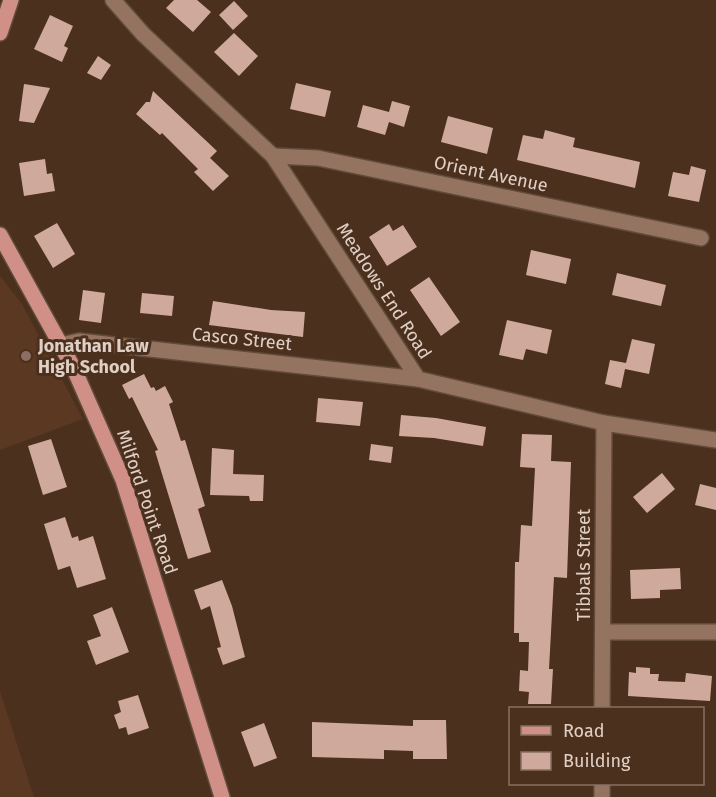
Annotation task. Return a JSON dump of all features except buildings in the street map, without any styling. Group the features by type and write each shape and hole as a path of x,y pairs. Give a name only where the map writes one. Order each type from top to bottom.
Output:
{"main road":[{"path":"0,33 11,0"},
{"name":"Milford Point Road","path":"2,241 61,345 98,418 123,480 222,797"}],"street":[{"name":"Meadows End Road","path":"113,0 143,34 273,156 418,379 604,423 716,440"},
{"name":"Orient Avenue","path":"273,156 318,158 700,238"},
{"name":"Casco Street","path":"61,345 79,340 418,379"},
{"name":"Tibbals Street","path":"602,707 604,423"},
{"path":"603,632 716,632"}],"shaded area":[{"name":"Jonathan Law High School","path":"0,276 22,304 83,419 0,450"},
{"path":"0,691 34,797 0,797"}],"place":[{"name":"Jonathan Law High School","path":"26,356"}]}
